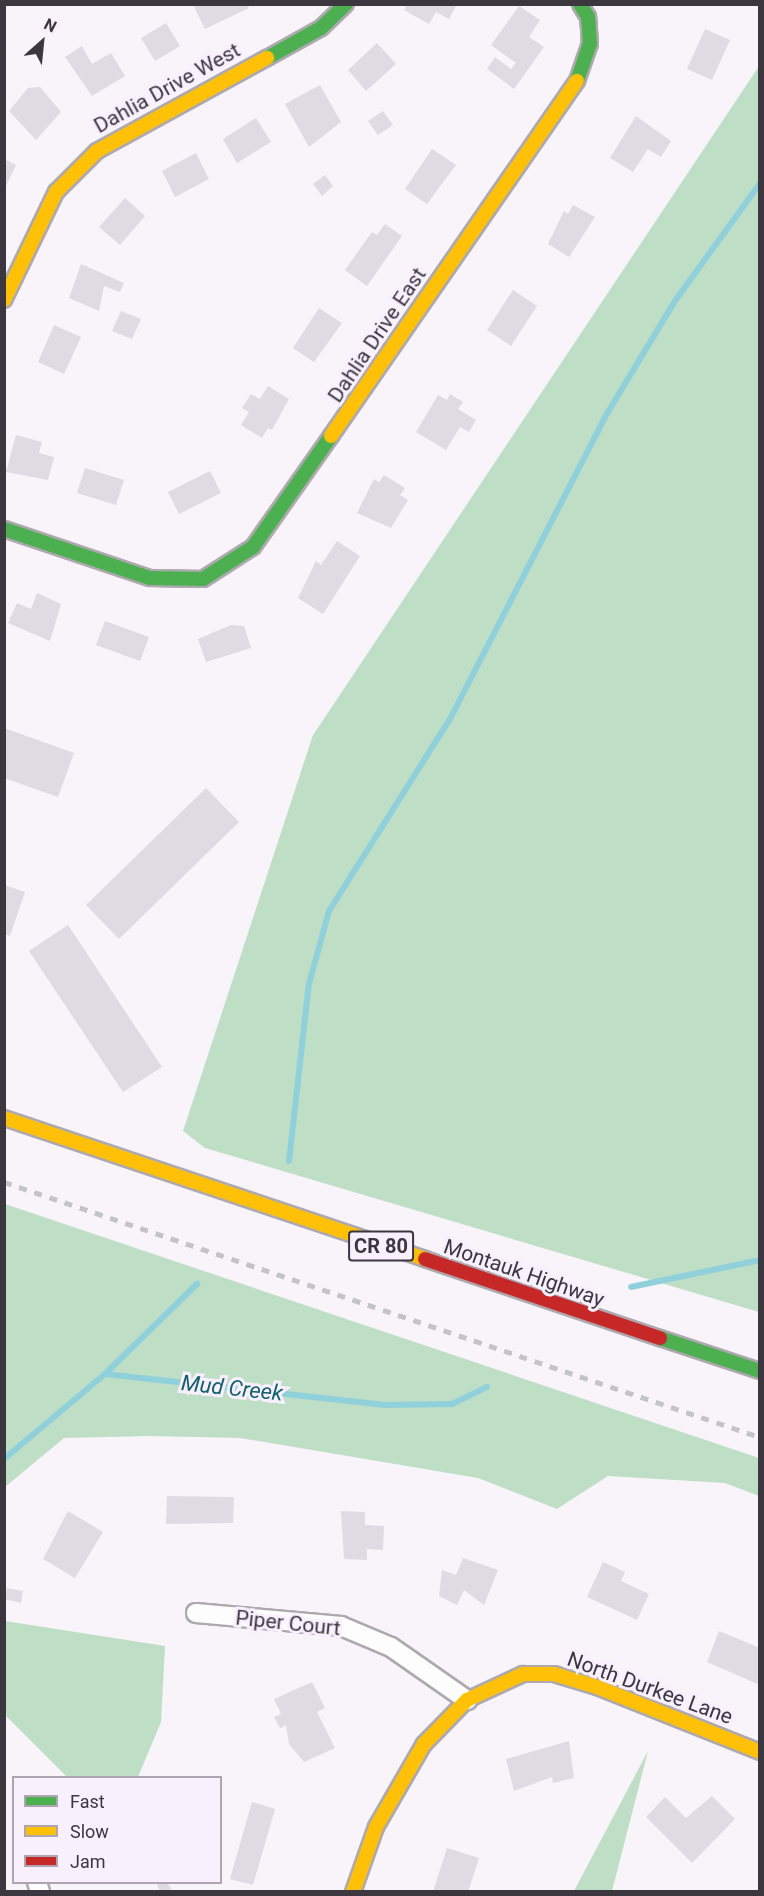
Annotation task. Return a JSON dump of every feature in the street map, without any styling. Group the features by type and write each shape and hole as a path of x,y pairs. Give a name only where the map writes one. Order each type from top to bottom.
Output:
{"street":[{"name":"Dahlia Drive West","path":"4,300 56,192 97,151 321,28 346,4"},
{"name":"Dahlia Drive East","path":"4,529 150,578 203,579 229,564 269,528 551,121 585,68 588,17 580,4"},
{"name":"Montauk Highway","path":"4,1118 759,1371"},
{"name":"Piper Court","path":"196,1613 341,1626 391,1647 467,1700"},
{"name":"North Durkee Lane","path":"353,1892 399,1781 467,1700 523,1674 554,1674 759,1752"}],"green space":[{"path":"759,66 759,1312 205,1148 183,1131 313,735"},
{"path":"5,1204 759,1458 759,1496 725,1483 608,1476 557,1509 478,1478 240,1438 150,1436 64,1438 5,1487"},
{"path":"5,1621 165,1646 161,1722 138,1776 66,1776 5,1715"},
{"path":"648,1751 612,1891 574,1891"}],"building":[{"path":"197,4 247,4 249,8 205,29 194,7"},
{"path":"407,4 457,4 449,19 436,12 429,24 404,10"},
{"path":"519,6 540,20 529,37 544,47 514,89 487,69 495,57 511,69 516,63 491,45"},
{"path":"166,23 180,46 155,61 141,38"},
{"path":"705,29 730,40 712,80 687,69"},
{"path":"377,43 396,64 366,91 348,70"},
{"path":"82,46 92,64 111,53 125,76 92,96 65,57"},
{"path":"320,85 341,122 309,147 285,104"},
{"path":"40,87 61,112 36,140 9,111 28,88"},
{"path":"383,111 393,125 378,135 368,121"},
{"path":"636,116 671,141 661,157 648,149 633,172 610,158"},
{"path":"256,118 271,142 237,163 223,139"},
{"path":"432,149 456,165 427,204 405,189"},
{"path":"196,153 209,179 175,197 162,171"},
{"path":"4,159 16,165 4,190"},
{"path":"325,175 333,186 322,196 313,184"},
{"path":"125,198 145,216 120,245 99,227"},
{"path":"573,205 595,217 569,257 548,244 564,211 568,214"},
{"path":"385,224 402,236 367,286 345,270 372,232 377,235"},
{"path":"81,264 124,283 120,292 104,286 99,311 69,298"},
{"path":"513,290 537,306 511,346 487,330"},
{"path":"319,308 342,323 314,362 293,348"},
{"path":"121,311 141,319 132,339 112,331"},
{"path":"54,325 81,337 64,374 38,362"},
{"path":"268,386 289,399 272,430 268,428 262,438 241,425 249,412 242,408 251,394 260,399"},
{"path":"450,394 463,402 458,409 476,420 469,432 460,427 446,450 416,432 438,395 447,400"},
{"path":"16,435 42,442 39,453 54,457 48,480 6,472"},
{"path":"85,468 124,480 116,505 77,493"},
{"path":"210,471 221,493 179,514 168,492"},
{"path":"384,475 405,488 400,495 408,500 391,528 357,513 374,479 379,482"},
{"path":"337,541 360,556 323,614 298,598 316,561 321,565"},
{"path":"37,593 61,604 50,641 8,623 17,603 31,609"},
{"path":"105,621 149,637 140,661 96,645"},
{"path":"231,625 244,626 251,648 206,662 198,639"},
{"path":"4,728 74,753 58,797 4,778"},
{"path":"206,788 239,822 119,939 86,905"},
{"path":"4,885 25,892 10,936 4,934"},
{"path":"68,925 162,1067 123,1092 29,951"},
{"path":"167,1496 234,1497 233,1523 166,1524"},
{"path":"68,1511 103,1532 75,1578 43,1559"},
{"path":"341,1511 365,1512 365,1525 384,1526 383,1550 367,1549 367,1560 344,1559"},
{"path":"463,1558 498,1570 484,1605 464,1590 457,1605 439,1596 442,1570 456,1575"},
{"path":"603,1562 625,1572 621,1581 649,1594 637,1620 587,1597"},
{"path":"7,1588 23,1591 21,1603 4,1599"},
{"path":"719,1631 760,1648 760,1685 707,1662"},
{"path":"312,1682 325,1708 317,1712 335,1748 304,1762 289,1744 286,1725 280,1728 274,1717 281,1714 274,1699"},
{"path":"569,1741 574,1778 553,1783 552,1777 514,1791 506,1759"},
{"path":"712,1796 735,1819 692,1863 646,1817 665,1797 686,1818"},
{"path":"252,1802 275,1809 253,1885 230,1879"},
{"path":"447,1848 479,1858 468,1892 433,1892"},
{"path":"157,1884 168,1884 172,1889 160,1892"}],"waterway":[{"path":"289,1161 309,984 329,911 450,719 605,417 675,301 760,183"},
{"name":"Mud Creek","path":"631,1287 760,1260"},
{"path":"105,1374 197,1284"},
{"name":"Mud Creek","path":"4,1459 105,1374 385,1405 452,1404 487,1387"}],"railway":[{"path":"4,1182 760,1437"}],"traffic: fast":[{"path":"267,58 321,28 346,4"},
{"path":"577,81 590,44 588,17 580,4"},
{"path":"4,529 150,578 203,579 253,547 331,436"},
{"path":"660,1338 760,1371"}],"traffic: slow":[{"path":"4,300 56,192 97,151 267,58"},
{"path":"331,436 577,81"},
{"path":"4,1118 425,1259"},
{"path":"353,1892 376,1827 424,1744 467,1700 523,1674 554,1674 597,1687 760,1752"}],"traffic: jam":[{"path":"425,1259 660,1338"}]}
